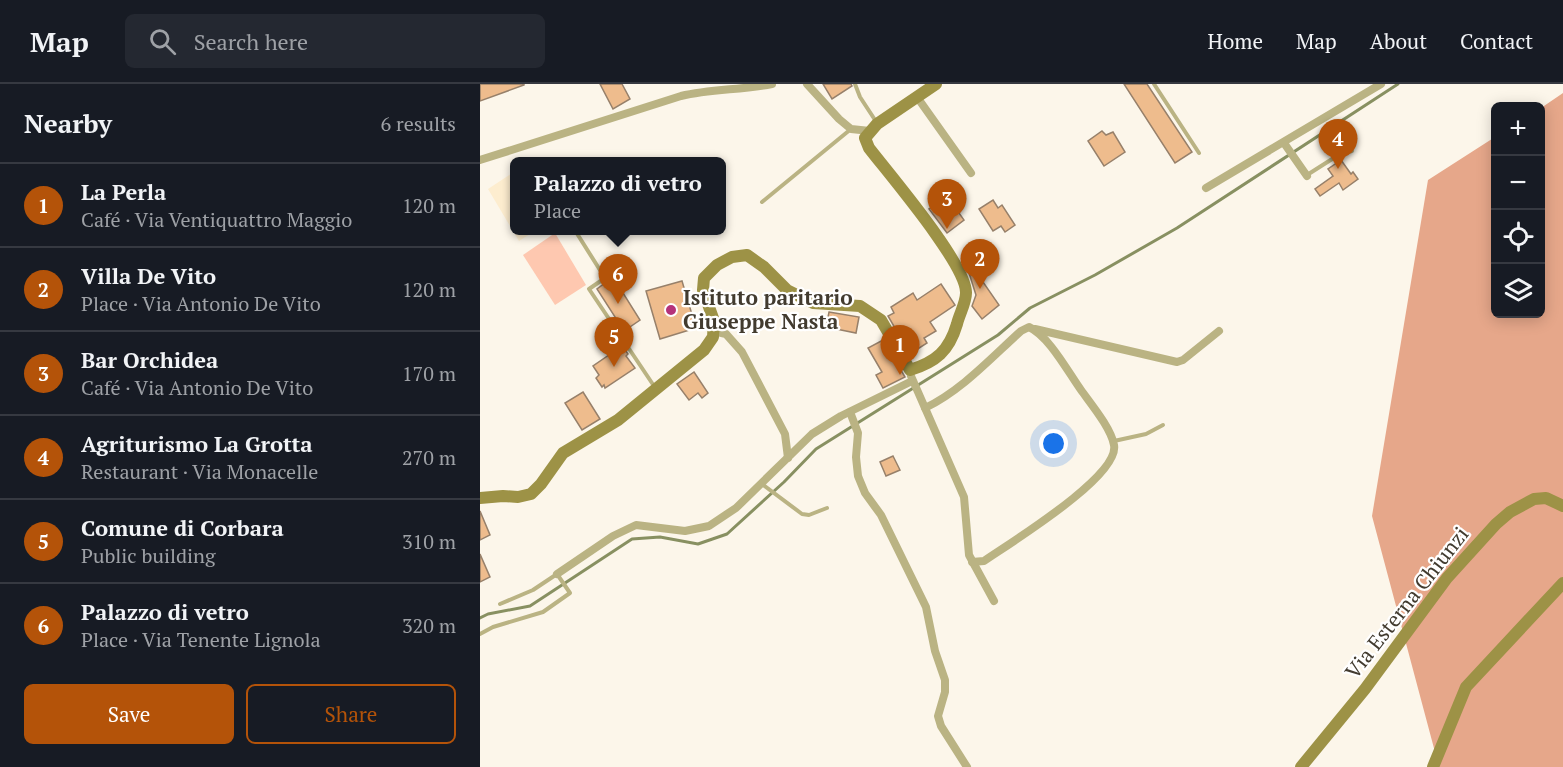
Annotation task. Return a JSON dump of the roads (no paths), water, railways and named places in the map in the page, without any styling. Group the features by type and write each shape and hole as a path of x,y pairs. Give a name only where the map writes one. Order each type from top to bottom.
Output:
{"main road":[{"path":"480,498 519,497 531,494 563,453 618,420 704,351 713,337 714,321 703,290 704,278 717,265 732,257 747,255 764,267 787,290 813,303 860,306 881,320 911,376 943,353 954,333 966,293 961,274 940,241 869,148 871,131 936,84"},
{"name":"Via Esterna Chiunzi","path":"1301,767 1365,689 1447,579 1496,524 1510,512 1534,499 1546,498 1563,506"},
{"path":"1433,767 1466,687 1563,583"}],"street":[{"path":"480,160 681,96 772,84"},
{"path":"807,84 851,129 871,131"},
{"path":"1206,188 1381,84"},
{"path":"917,97 971,173"},
{"path":"1284,143 1307,176"},
{"path":"925,408 945,397 1021,332 1033,329 1177,362 1183,360 1219,332"},
{"path":"972,562 984,561 1080,494 1101,474 1112,458 1115,447 1091,405 1056,355 1033,329"},
{"path":"713,331 726,334 742,352 785,434 788,458"},
{"path":"557,574 613,536 636,525 685,531 709,526 765,487 788,458 812,434 911,376 964,497 969,555 994,601"},
{"path":"850,412 858,433 856,457 858,476 865,493 881,515 926,606 935,651 945,680 945,692 938,716 941,726 967,767"}],"lane":[{"path":"855,84 871,131"},
{"path":"1154,84 1199,153"},
{"path":"762,202 851,129"},
{"path":"1307,176 1340,154 1352,151"},
{"path":"578,235 605,278 589,288 656,389"},
{"path":"1113,441 1146,434 1163,425"},
{"path":"765,487 802,514 809,515 827,508"},
{"path":"480,634 493,627 543,612 570,593 557,574 533,590 500,604"}],"waterway":[{"path":"480,618 488,614 530,606 632,539 660,537 698,544 727,534 816,449 998,335 1030,308 1095,275 1177,228 1398,84"}],"place":[{"name":"Agriturismo La Grotta","path":"1338,169"},
{"name":"Bar Orchidea","path":"947,229"},
{"name":"Villa De Vito","path":"980,289"},
{"name":"Palazzo di vetro","path":"618,304"},
{"name":"Istituto paritario Giuseppe Nasta","path":"671,310"},
{"name":"Comune di Corbara","path":"614,367"},
{"name":"La Perla","path":"900,375"}]}
